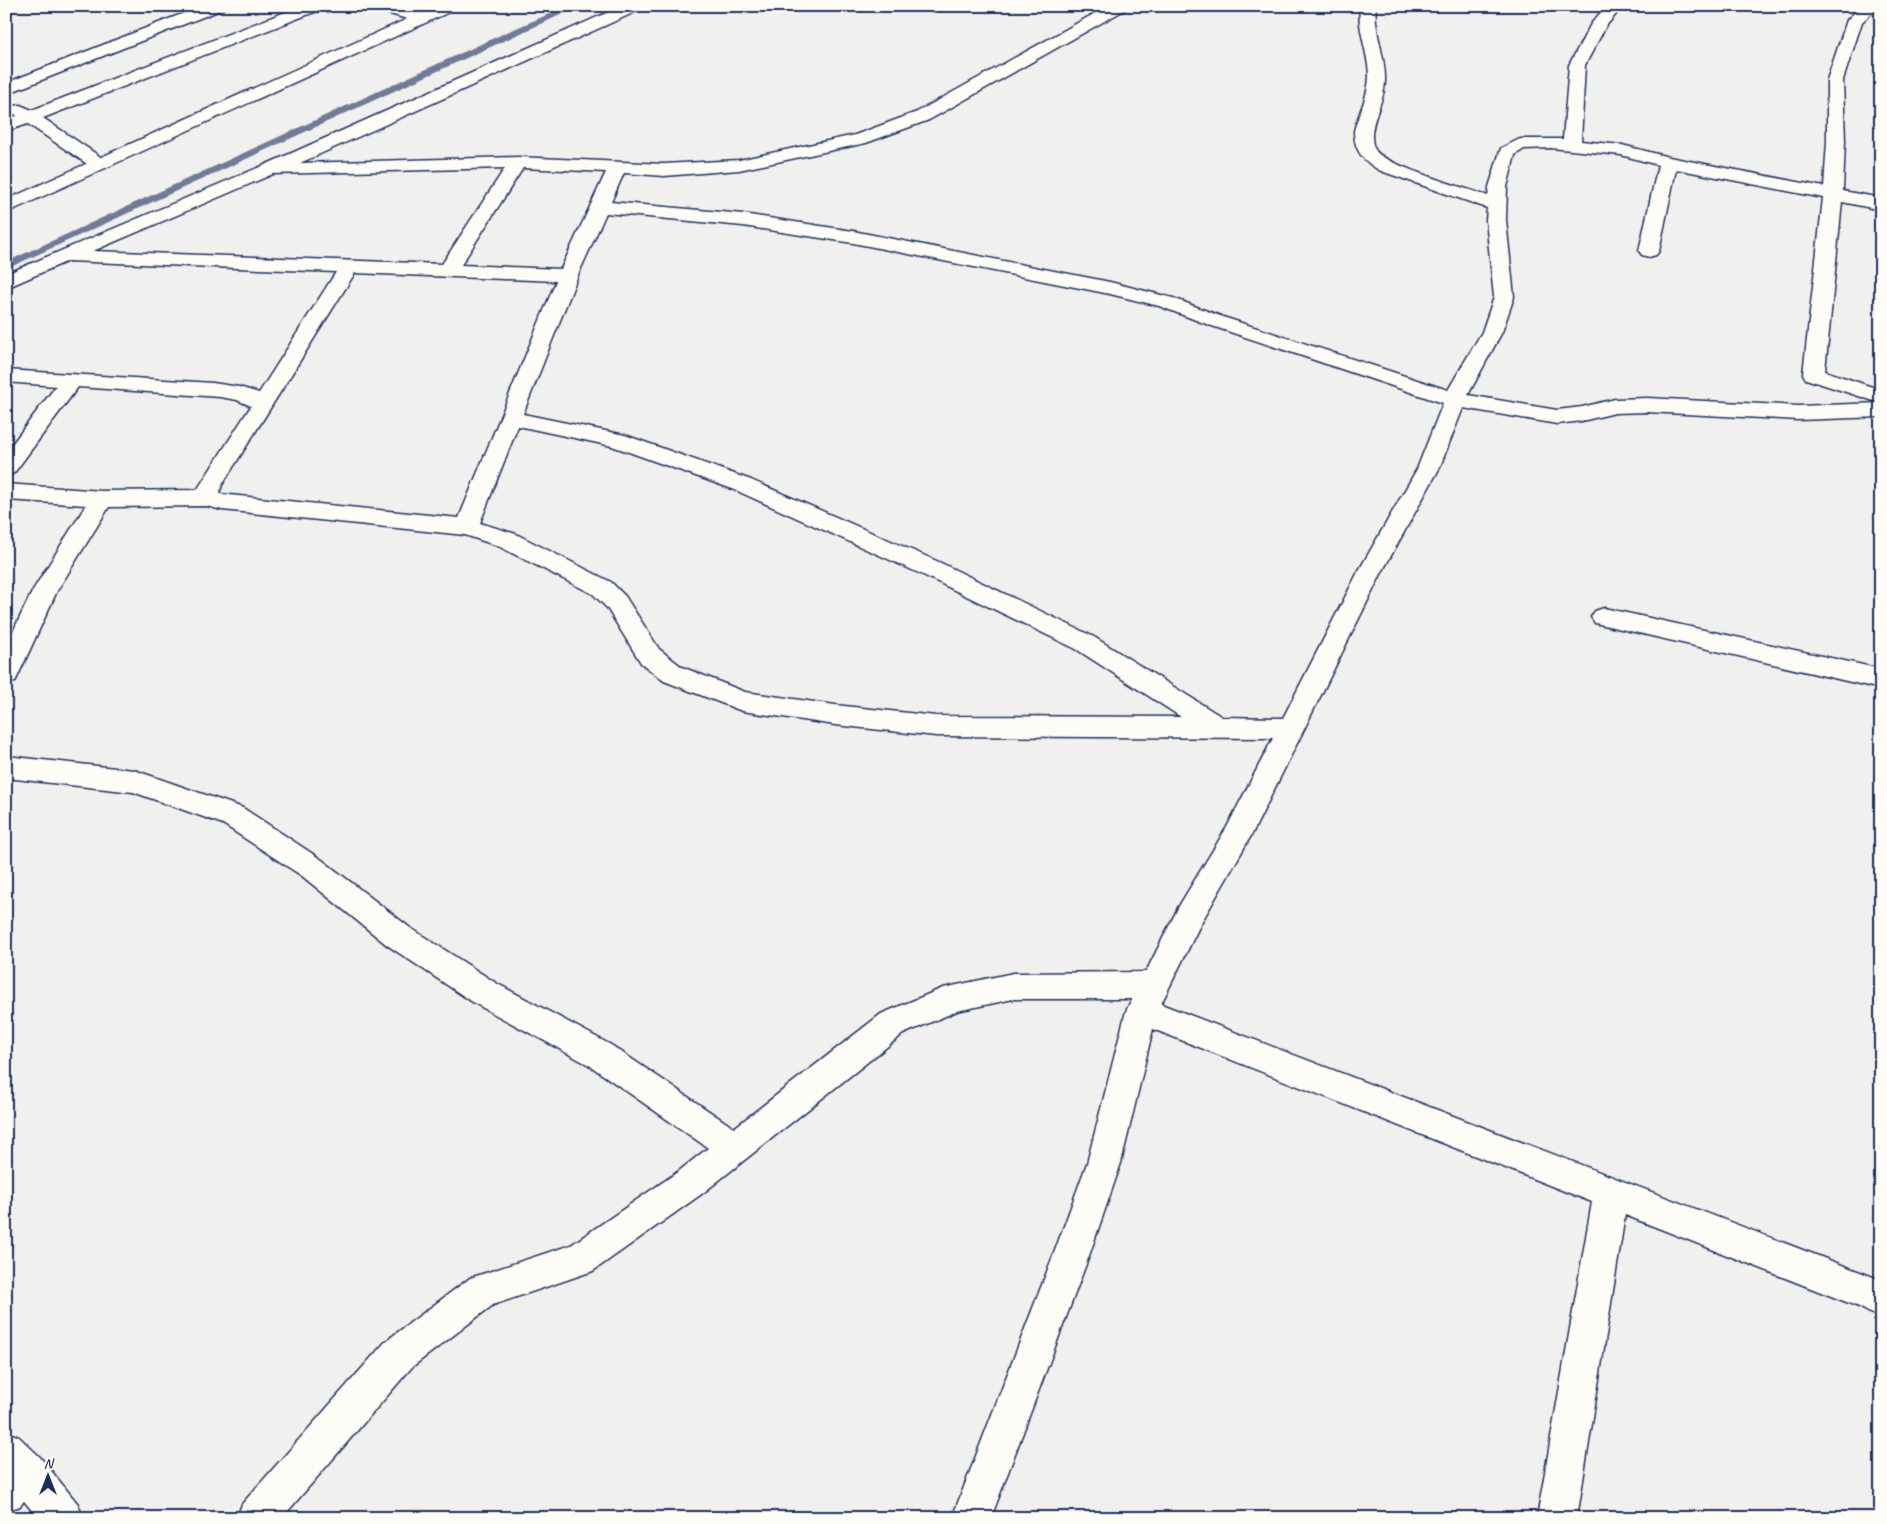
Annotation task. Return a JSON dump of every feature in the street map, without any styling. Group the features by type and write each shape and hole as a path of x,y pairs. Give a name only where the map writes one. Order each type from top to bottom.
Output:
{"street":[{"path":"6,88 217,6"},
{"path":"6,126 316,6"},
{"path":"6,207 450,6"},
{"path":"6,282 271,169 636,6"},
{"path":"271,169 518,162 664,170 739,165 860,139 923,116 1120,6"},
{"path":"1368,6 1366,24 1377,61 1377,85 1364,126 1364,146 1371,158 1387,167 1497,205"},
{"path":"1572,145 1577,65 1599,24 1615,6"},
{"path":"1871,6 1855,20 1835,80 1836,141 1833,196 1814,374 1881,398"},
{"path":"390,7 421,18"},
{"path":"6,100 99,164"},
{"path":"970,1518 1071,1256 1104,1163 1148,998 1190,915 1238,834 1370,572 1428,468 1461,385 1492,332 1504,297 1496,220 1498,187 1507,152 1520,144 1551,143 1622,150 1668,162 1881,204"},
{"path":"447,271 518,162"},
{"path":"1649,251 1668,162"},
{"path":"467,527 568,275 617,168"},
{"path":"599,207 743,220 853,237 1110,288 1166,302 1225,324 1454,400 1557,417 1582,414 1615,406 1647,405 1798,413 1881,410"},
{"path":"64,256 568,275"},
{"path":"206,498 210,485 349,267"},
{"path":"6,376 233,392 254,398 263,404"},
{"path":"6,468 72,380"},
{"path":"511,418 617,440 743,485 930,568 1085,643 1218,728"},
{"path":"6,492 102,499 206,498 222,502 467,527 507,540 602,588 616,602 650,656 673,674 742,701 835,715 936,726 1291,728"},
{"path":"6,674 45,590 102,499"},
{"path":"1604,617 1881,679"},
{"path":"6,767 134,781 233,816 312,868 398,936 437,962 485,993 600,1055 735,1147"},
{"path":"256,1518 399,1354 483,1291 581,1258 691,1182 892,1024 954,998 1013,986 1148,998 1611,1193 1871,1294 1881,1301"},
{"path":"1557,1518 1611,1193"},
{"path":"13,1471 64,1518"}],"waterway":[{"path":"6,266 510,34 576,6"}]}
